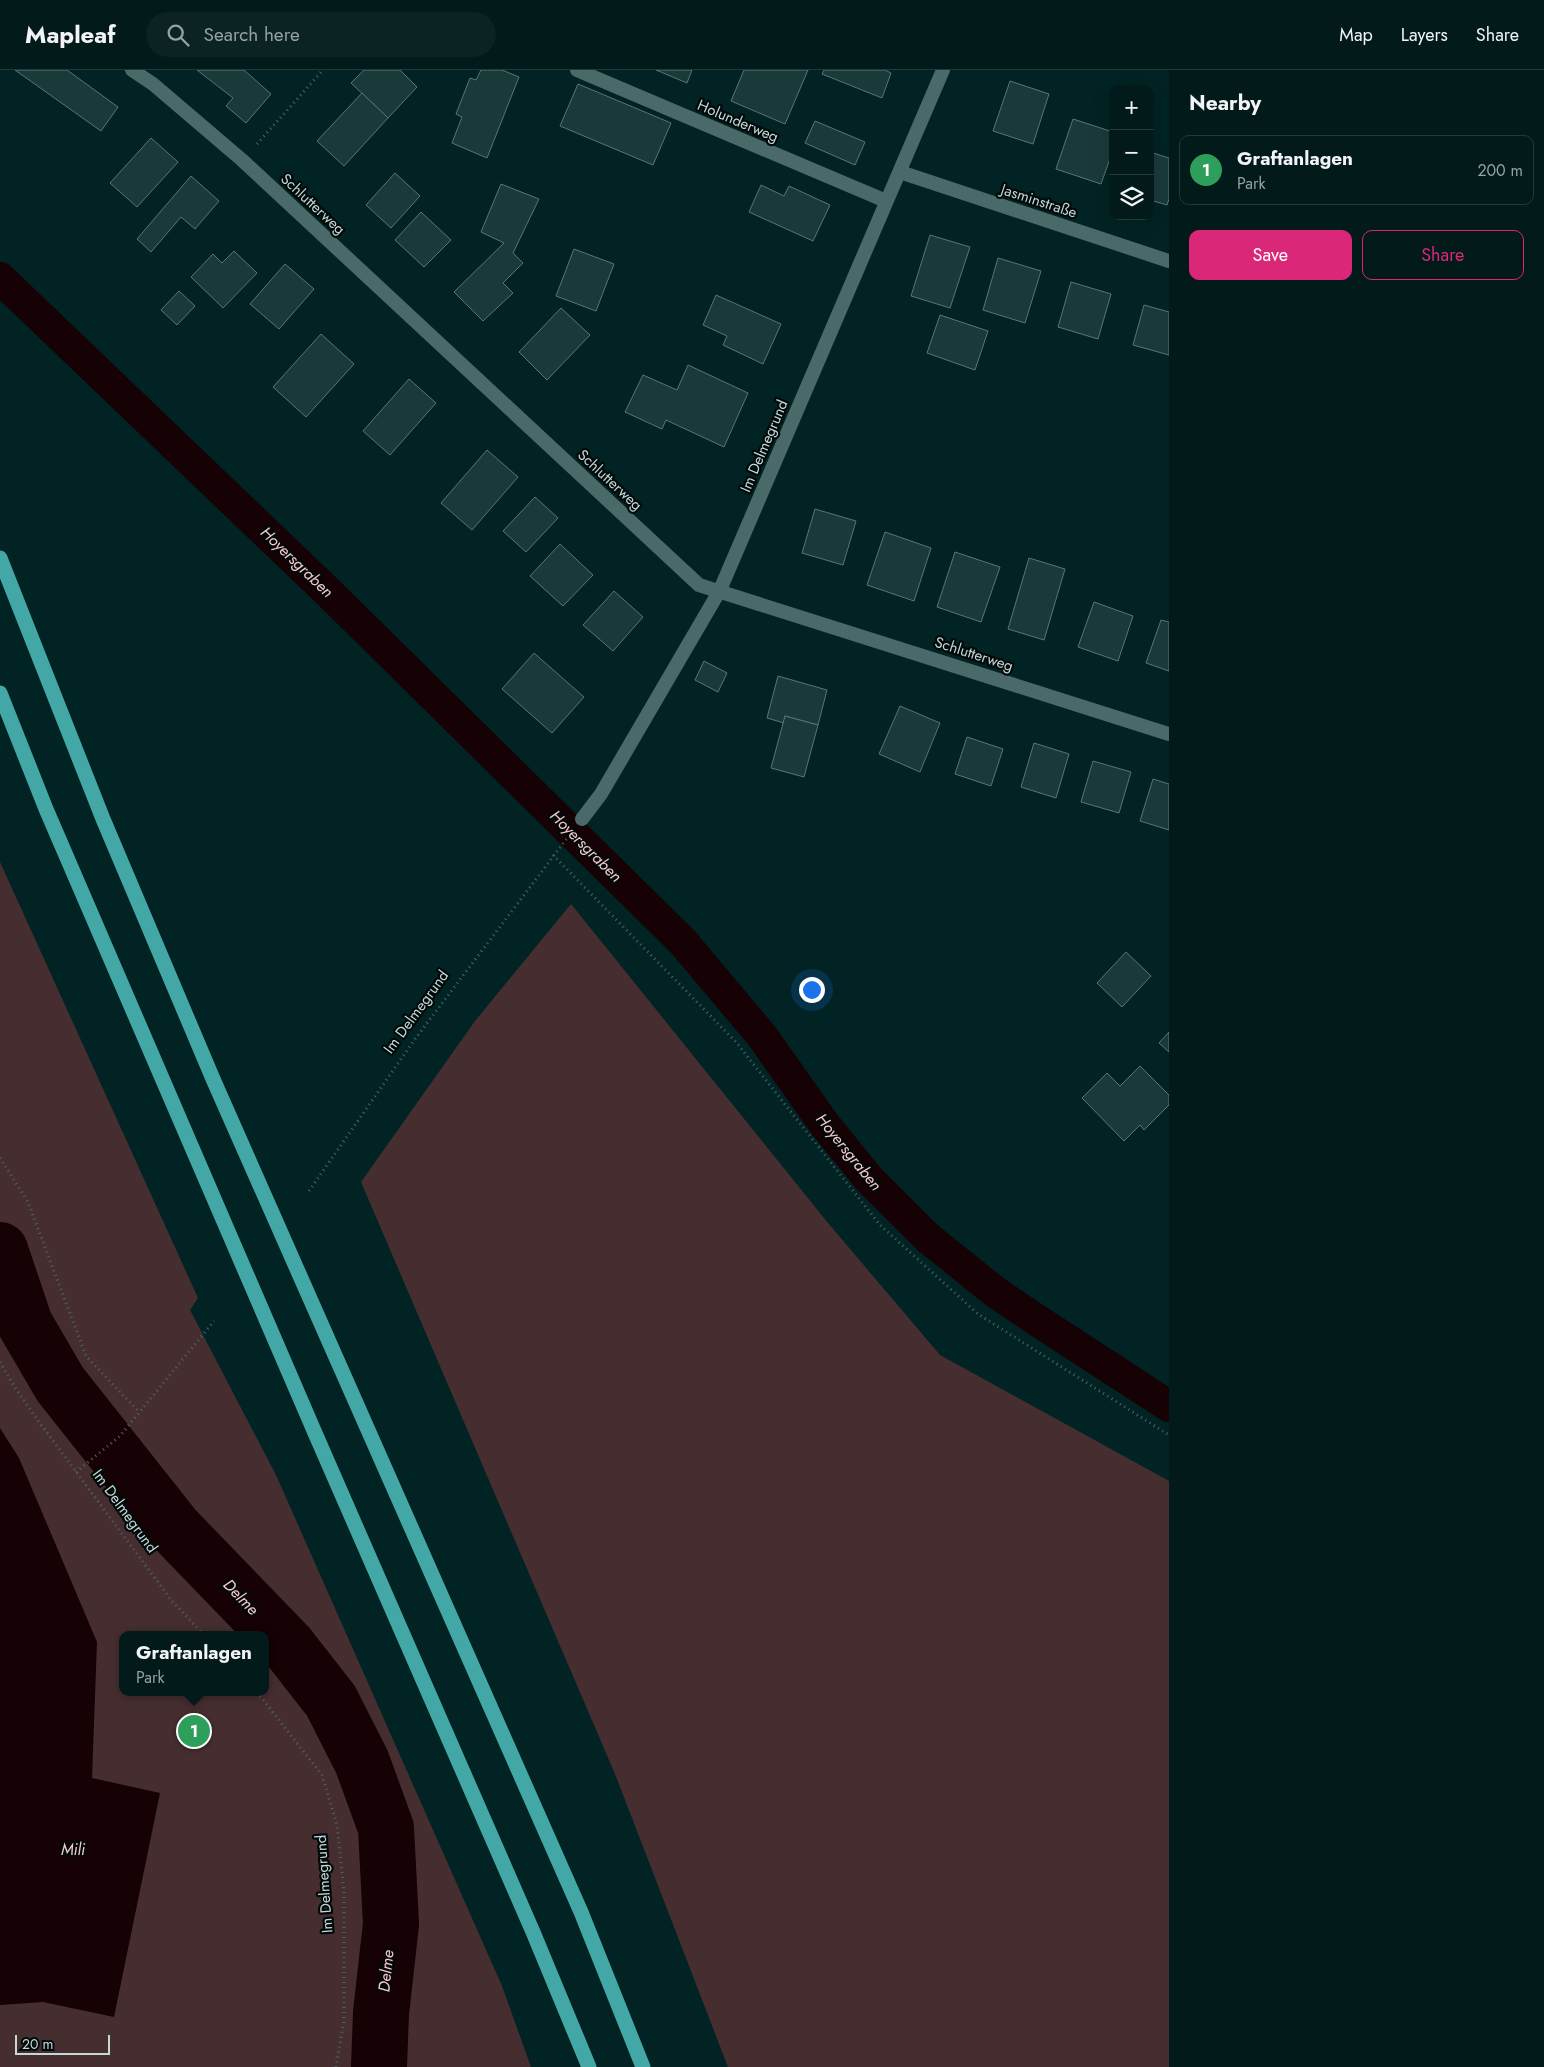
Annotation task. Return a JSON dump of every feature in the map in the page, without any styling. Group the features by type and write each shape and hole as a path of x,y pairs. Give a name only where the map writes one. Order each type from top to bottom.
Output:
{"highway":[{"path":"0,558 103,819 213,1079 581,1912 643,2067"},
{"path":"0,693 46,809 311,1424 534,1932 589,2067"}],"street":[{"name":"Schlutterweg","path":"132,70 153,84 242,160 699,585 720,590 1169,734"},
{"name":"Holunderweg","path":"577,70 886,201"},
{"name":"Im Delmegrund","path":"582,819 601,794 720,590 943,70"},
{"name":"Jasminstraße","path":"900,172 1169,261"}],"path":[{"path":"242,160 323,70"},
{"name":"Im Delmegrund","path":"309,1191 415,1040 553,856 736,1042 880,1225 978,1314 1169,1435"},
{"path":"0,1158 28,1202 86,1356 140,1412"},
{"name":"Im Delmegrund","path":"200,1631 172,1602 76,1472 120,1436 214,1320"},
{"path":"0,1362 14,1386 76,1472"},
{"name":"Im Delmegrund","path":"260,1696 322,1775 337,1825 344,1892 344,2020 336,2067"}],"shaded area":[{"path":"0,862 198,1298 190,1310 276,1475 502,1986 531,2067 0,2067"},
{"path":"571,904 828,1223 940,1355 1169,1481 1169,2067 728,2067 615,1774 361,1182 475,1021"}],"water":[{"name":"Mili","path":"0,1428 19,1458 97,1642 92,1778 160,1793 114,2017 43,2002 0,2005"}],"building":[{"path":"15,70 67,70 118,107 101,131"},
{"path":"197,70 244,70 271,94 246,123 226,106 233,98"},
{"path":"364,70 400,70 417,87 388,118 351,83"},
{"path":"481,70 502,70 519,77 487,158 452,143 462,117 456,114 470,78 476,80"},
{"path":"656,70 692,70 687,83"},
{"path":"744,70 808,70 785,124 731,101"},
{"path":"824,70 885,70 891,73 882,98 822,74"},
{"path":"1010,81 1049,94 1033,144 993,131"},
{"path":"578,84 671,123 653,165 560,126"},
{"path":"362,93 388,118 344,166 317,141"},
{"path":"1073,119 1109,131 1109,161 1101,184 1056,169"},
{"path":"815,121 865,142 855,165 805,143"},
{"path":"151,138 178,162 137,207 110,183"},
{"path":"1154,153 1169,158 1169,199 1167,205 1154,201"},
{"path":"395,173 420,196 391,228 366,205"},
{"path":"191,176 219,201 195,229 181,217 151,252 137,239"},
{"path":"501,184 539,199 513,253 523,263 503,283 513,293 483,321 454,292 504,243 481,232"},
{"path":"761,185 784,196 789,186 830,205 813,241 749,212"},
{"path":"421,212 451,240 424,267 395,240"},
{"path":"930,235 970,247 950,308 911,296"},
{"path":"574,249 614,264 596,311 556,296"},
{"path":"234,251 257,273 223,308 191,277 213,254 222,263"},
{"path":"998,258 1041,271 1025,323 983,310"},
{"path":"285,264 314,289 279,329 250,304"},
{"path":"1071,282 1111,294 1098,339 1058,327"},
{"path":"179,291 195,306 177,325 161,310"},
{"path":"716,295 781,324 763,364 723,345 727,336 703,325"},
{"path":"1144,305 1169,312 1169,355 1133,345"},
{"path":"561,308 590,335 547,380 519,352"},
{"path":"940,315 988,331 975,370 927,353"},
{"path":"321,334 354,364 306,417 273,387"},
{"path":"688,365 748,393 724,447 666,420 662,429 625,412 643,375 677,390"},
{"path":"409,379 436,403 390,455 363,431"},
{"path":"487,450 518,477 472,530 441,503"},
{"path":"535,497 558,518 526,552 503,531"},
{"path":"815,509 856,521 843,565 802,553"},
{"path":"885,532 931,548 914,601 867,585"},
{"path":"560,544 593,575 563,606 530,576"},
{"path":"955,552 1000,567 981,622 937,607"},
{"path":"1029,558 1065,569 1044,640 1008,629"},
{"path":"614,591 643,617 613,651 583,625"},
{"path":"1094,602 1133,616 1118,661 1078,647"},
{"path":"1161,620 1169,622 1169,671 1146,663"},
{"path":"534,653 584,697 552,733 502,689"},
{"path":"704,661 727,673 718,692 695,680"},
{"path":"778,676 827,690 818,725 785,716 784,723 767,718"},
{"path":"900,706 940,723 920,772 879,754"},
{"path":"785,716 818,725 804,777 771,768"},
{"path":"967,737 1003,749 991,786 955,774"},
{"path":"1034,743 1069,754 1056,798 1021,787"},
{"path":"1093,761 1131,772 1119,813 1081,802"},
{"path":"1153,779 1169,784 1169,830 1140,821"},
{"path":"1126,952 1151,976 1122,1007 1097,983"},
{"path":"1169,1032 1169,1052 1159,1043"},
{"path":"1140,1066 1169,1095 1169,1105 1144,1130 1140,1125 1124,1141 1082,1098 1107,1073 1120,1086"}],"waterway":[{"name":"Hoyersgraben","path":"0,278 328,592 683,942 762,1036 825,1125 869,1179 928,1238 994,1291 1169,1406"},
{"name":"Delme","path":"0,1250 25,1324 60,1384 174,1528 288,1646 331,1701 362,1762 386,1828 391,1924 381,2013 379,2067"}],"place":[{"name":"Graftanlagen","path":"194,1731"}]}
